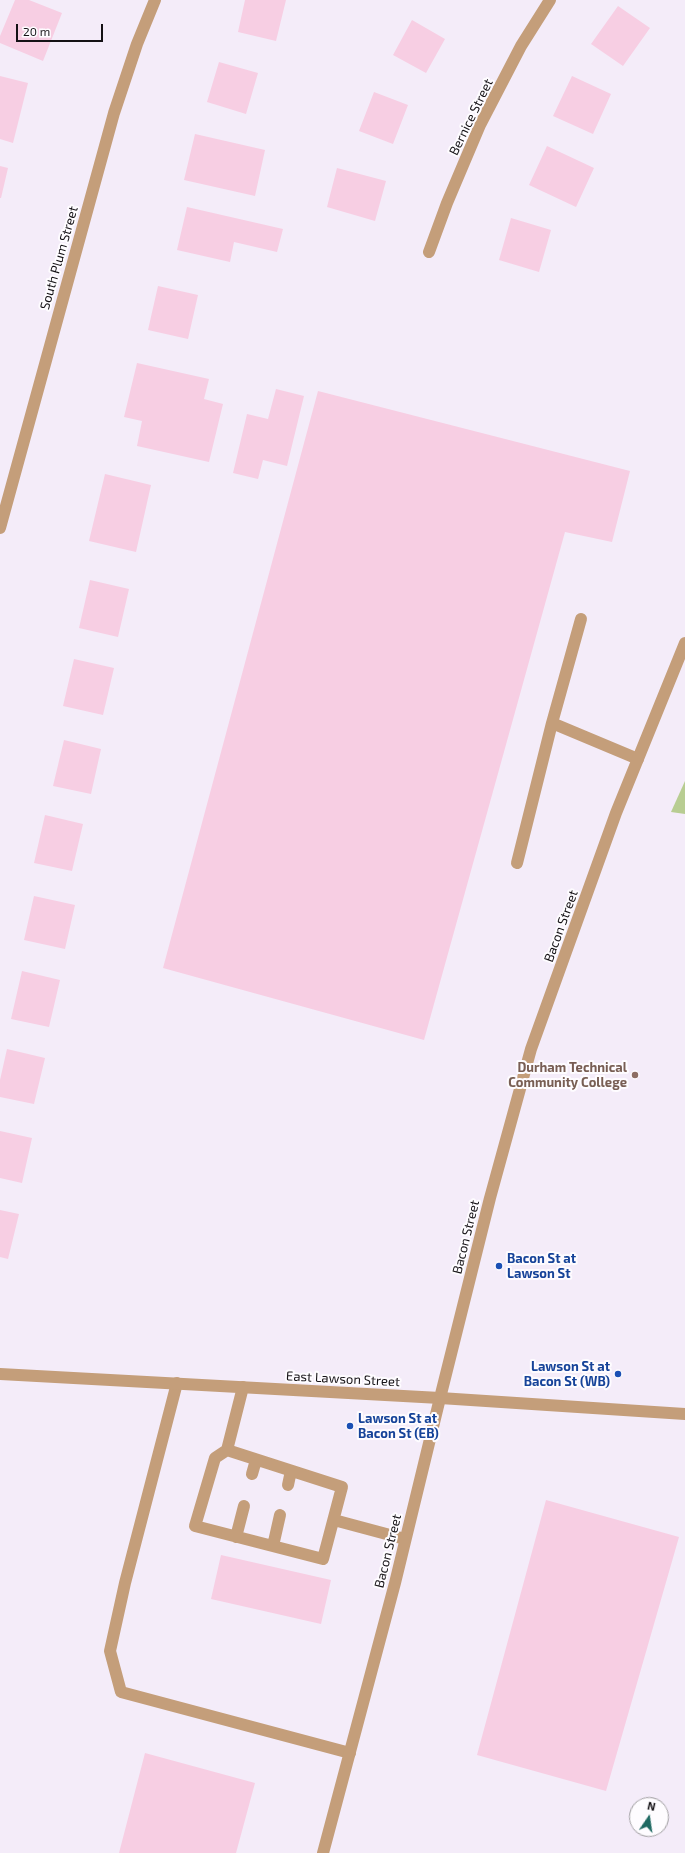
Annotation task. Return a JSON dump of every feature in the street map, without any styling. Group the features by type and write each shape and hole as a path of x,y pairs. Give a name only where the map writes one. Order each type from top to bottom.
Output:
{"street":[{"name":"South Plum Street","path":"0,528 114,113 137,44 156,0"},
{"name":"Bernice Street","path":"429,252 447,203 480,125 521,46 550,0"},
{"path":"517,863 552,723 581,619"},
{"name":"Bacon Street","path":"323,1853 405,1539 490,1198 531,1049 616,813 638,759 681,663 685,643"},
{"path":"552,723 638,759"},
{"name":"East Lawson Street","path":"0,1374 440,1398 685,1414"},
{"path":"177,1383 125,1583 110,1651 122,1692 350,1753"},
{"path":"227,1450 342,1487 323,1559 194,1526 215,1458 227,1450 243,1387"},
{"path":"252,1474 256,1460"},
{"path":"288,1485 291,1471"},
{"path":"236,1537 244,1506"},
{"path":"273,1546 280,1516"},
{"path":"334,1520 405,1539"}],"green space":[{"path":"685,781 685,814 671,812"}],"building":[{"path":"15,0 29,0 62,13 43,61 0,43 0,36"},
{"path":"245,0 286,0 276,41 238,32"},
{"path":"618,6 650,28 623,66 591,44"},
{"path":"412,20 445,39 426,73 393,55"},
{"path":"219,62 258,73 246,114 207,102"},
{"path":"0,76 28,83 13,143 0,139"},
{"path":"572,76 611,94 593,134 553,116"},
{"path":"374,92 408,105 393,144 359,131"},
{"path":"195,134 265,150 255,196 184,180"},
{"path":"547,146 594,168 576,207 529,185"},
{"path":"0,166 8,168 1,198 0,198"},
{"path":"337,168 386,181 375,221 327,207"},
{"path":"187,207 283,229 277,252 234,242 230,262 177,250"},
{"path":"511,218 551,230 539,272 499,260"},
{"path":"158,286 198,295 188,339 148,330"},
{"path":"137,363 209,379 204,399 223,404 209,462 137,446 142,421 124,417"},
{"path":"276,389 304,396 287,466 263,460 258,479 233,473 247,414 268,419"},
{"path":"318,391 630,471 612,542 565,532 424,1040 163,968"},
{"path":"105,474 151,485 136,552 89,541"},
{"path":"90,580 129,589 118,637 79,628"},
{"path":"74,659 114,668 103,715 63,706"},
{"path":"64,740 101,749 91,794 53,786"},
{"path":"45,815 83,824 72,871 34,863"},
{"path":"34,896 75,905 65,949 24,940"},
{"path":"22,971 60,980 49,1027 11,1019"},
{"path":"7,1049 45,1058 34,1104 0,1097 0,1080"},
{"path":"0,1131 32,1138 22,1183 0,1178"},
{"path":"0,1210 19,1214 8,1259 0,1257"},
{"path":"546,1500 679,1537 606,1791 477,1755"},
{"path":"221,1555 331,1580 321,1624 211,1599"},
{"path":"145,1753 255,1783 236,1853 119,1853"}],"place":[{"name":"Durham Technical Community College","path":"635,1075"},
{"name":"Bacon St at Lawson St","path":"499,1266"},
{"name":"Lawson St at Bacon St (WB)","path":"618,1374"},
{"name":"Lawson St at Bacon St (EB)","path":"350,1426"}]}
